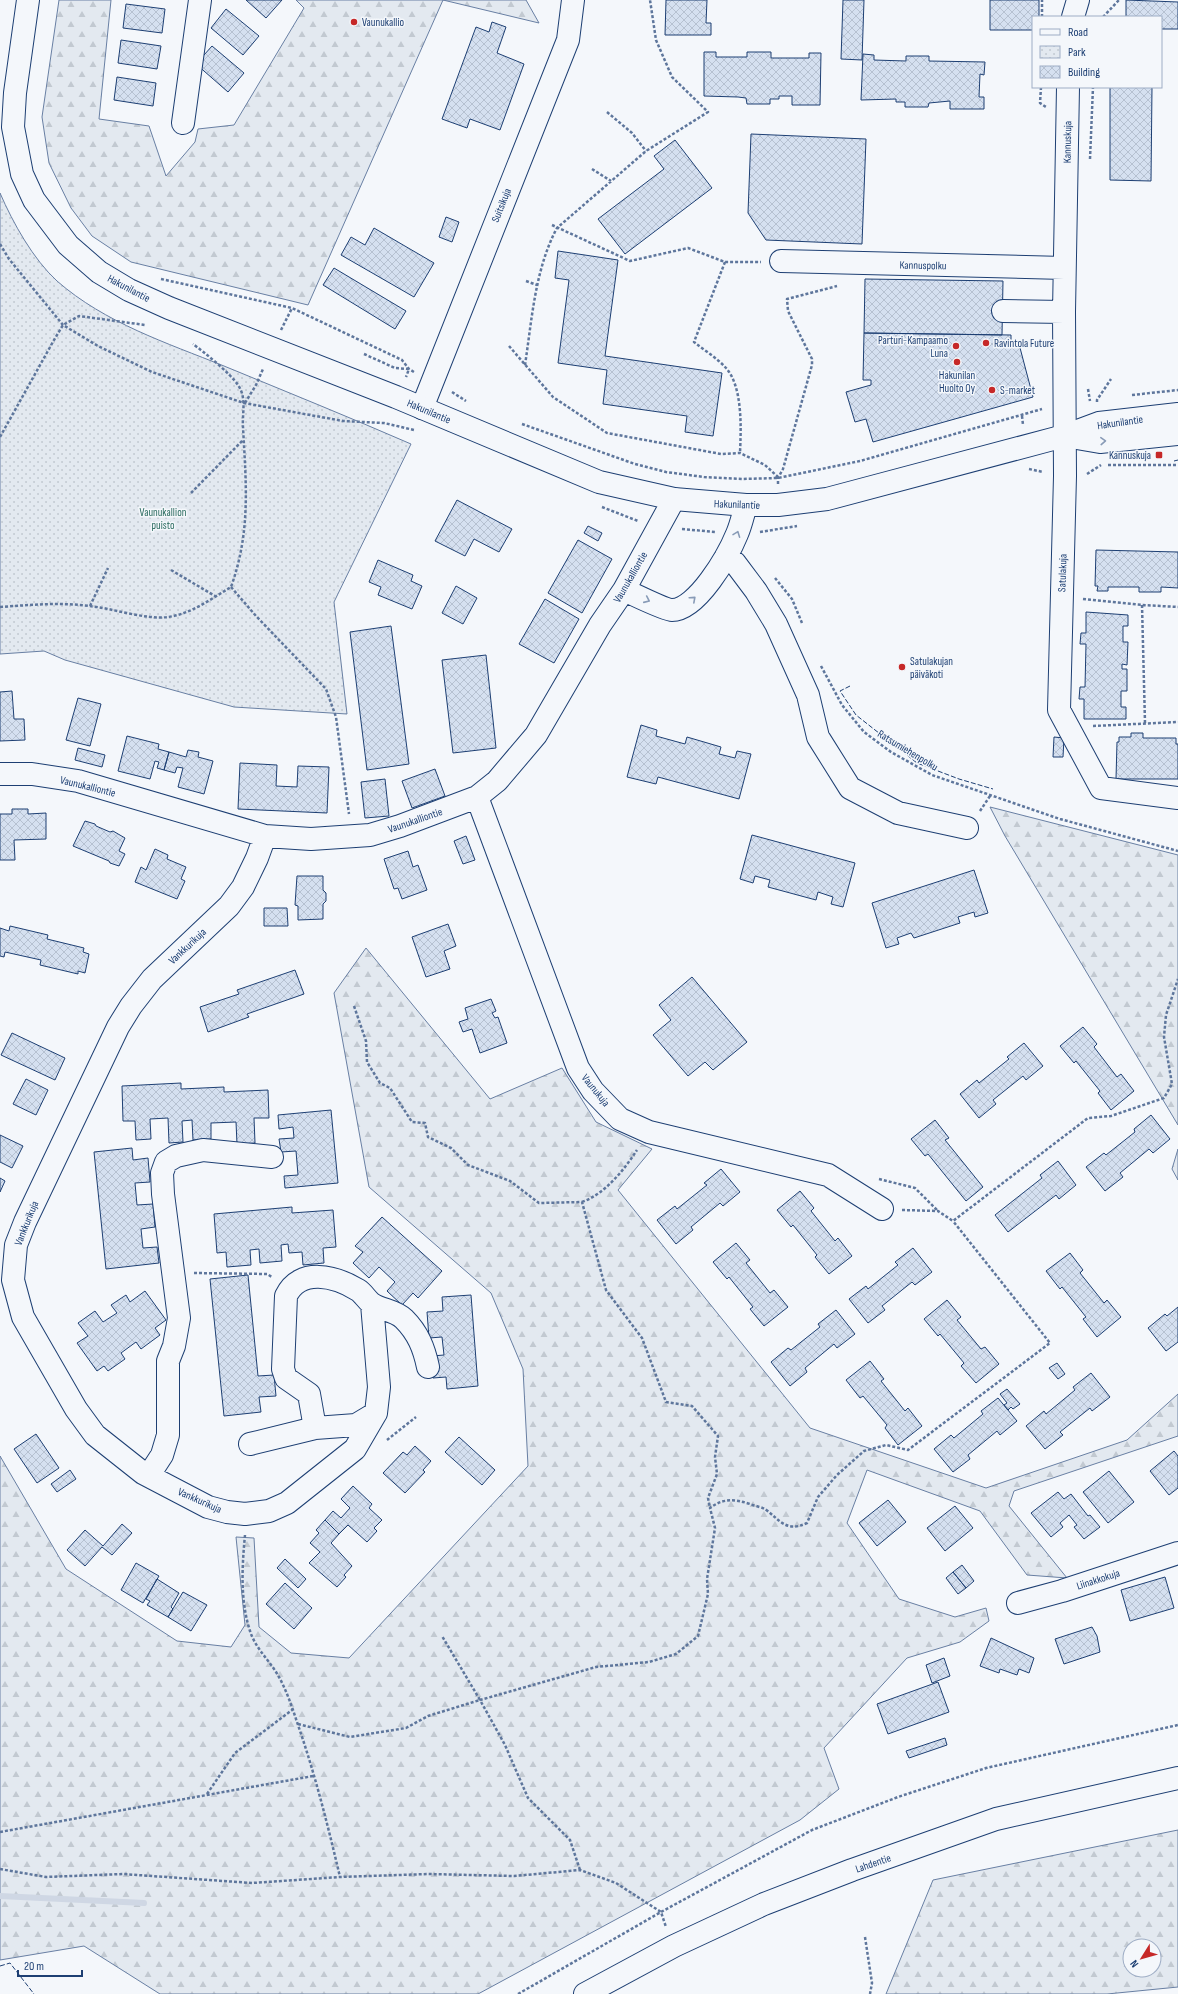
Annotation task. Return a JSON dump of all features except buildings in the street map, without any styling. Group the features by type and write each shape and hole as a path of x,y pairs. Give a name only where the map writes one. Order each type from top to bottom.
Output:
{"street":[{"name":"Hakunilantie","path":"28,0 15,93 13,127 22,174 34,200 68,245 99,272 129,290 169,308 422,408 598,482 674,499 746,505 778,505 827,499 1064,436 1099,424 1178,414"},
{"path":"183,123 200,0"},
{"name":"Suitsikuja","path":"422,408 568,40 573,0"},
{"path":"1073,16 1078,0"},
{"name":"Kannuskuja","path":"1064,436 1064,268 1068,88"},
{"name":"Kannuspolku","path":"781,262 1064,268"},
{"path":"1003,311 1064,312"},
{"name":"Hakunilantie","path":"1064,436 1100,442 1178,434"},
{"name":"Satulakuja","path":"1064,436 1065,476 1059,710 1101,788 1178,798"},
{"name":"Vaunukalliontie","path":"0,774 32,774 78,782 265,836 311,839 370,835 400,826 477,797 497,781 536,735 600,625 624,590 674,499"},
{"path":"624,590 670,610 682,608 711,580 726,556 738,532 746,505"},
{"path":"726,556 735,563 756,591 776,624 808,695 818,737 850,788 898,813 967,828"},
{"name":"Vaunukuja","path":"477,797 578,1068 593,1091 620,1119 649,1132 828,1175 882,1209"},
{"name":"Vankkurikuja","path":"265,836 249,876 229,906 152,979 139,994 118,1027 25,1222 16,1245 13,1280 23,1317 76,1409 95,1435 149,1475 208,1507 227,1512 245,1514 269,1511 287,1503 355,1449 376,1413"},
{"path":"149,1475 162,1455 168,1434 168,1360 174,1346 179,1318 163,1194 162,1173 166,1162 176,1156 204,1150 272,1157"},
{"path":"316,1428 309,1394 286,1378 283,1369 286,1296 291,1286 305,1278 325,1277 343,1282 360,1291 372,1304 402,1318 418,1336 425,1351 428,1367"},
{"path":"250,1444 316,1428 356,1425 376,1413 379,1387 372,1304"},
{"name":"Liinakkokuja","path":"1018,1603 1062,1591 1178,1553"},
{"name":"Lahdentie","path":"585,1994 681,1943 764,1904 852,1870 996,1819 1178,1778"}],"path":[{"path":"525,365 537,285 550,241 557,228 646,151 708,112 672,77 656,40 650,0"},
{"path":"1042,0 1042,16"},
{"path":"1104,16 1119,0"},
{"path":"608,112 632,133 646,151"},
{"path":"592,169 612,181"},
{"path":"552,225 630,261 688,248 725,262 781,262"},
{"path":"725,262 694,342 727,368 736,389 741,424 740,453"},
{"path":"526,281 537,285"},
{"path":"509,346 552,397 607,433 721,454 740,453 765,465 778,478 782,469 812,365 812,359 788,311 787,299 839,285"},
{"path":"279,334 292,308"},
{"path":"0,437 63,326 79,316 145,325"},
{"path":"0,607 46,603 90,606 131,614 167,617 198,607 231,587 243,549 247,482 243,418 244,403 238,385 205,353 193,344"},
{"path":"364,354 395,368 409,370"},
{"path":"244,403 256,385 265,366"},
{"path":"1097,400 1111,379"},
{"path":"191,493 244,440"},
{"path":"1027,469 1036,469 1051,475 1082,477 1101,465 1178,465"},
{"path":"90,606 108,568"},
{"path":"171,570 215,596"},
{"path":"774,575 792,599 803,627"},
{"path":"231,587 256,616 326,689 336,717 352,836"},
{"path":"1077,598 1142,605 1178,607"},
{"path":"1142,605 1145,723"},
{"name":"Ratsumiehenpolku","path":"818,661 842,705 864,732 891,752 932,775 973,791 1060,819 1178,851"},
{"path":"1086,726 1178,722"},
{"path":"953,1221 1088,1118 1112,1116 1164,1098 1172,1084 1164,1037 1166,1015 1178,979"},
{"path":"354,1006 366,1041 367,1062 380,1083 390,1088 412,1122 425,1123 428,1137 451,1148 468,1165 510,1181 539,1203 582,1202 594,1198 627,1165 649,1132"},
{"path":"710,1508 718,1502 736,1500 764,1508 783,1525 798,1528 807,1523 818,1497 837,1475 864,1451 886,1446 908,1450 1050,1343 953,1221 938,1211 915,1188 877,1179"},
{"path":"298,1724 350,1737 406,1728 428,1716 596,1667 649,1662 676,1654 698,1636 708,1594 707,1579 715,1528 708,1498 717,1474 715,1457 718,1436 692,1406 666,1402 642,1338 606,1290 582,1202"},
{"path":"882,1209 938,1211"},
{"path":"174,1275 219,1273 267,1274 291,1286"},
{"path":"245,1514 242,1567 244,1602 250,1631 257,1645 276,1672 298,1724 340,1877"},
{"path":"442,1636 505,1745 528,1798 570,1840 580,1870"},
{"path":"207,1794 235,1753 292,1710"},
{"path":"518,1994 660,1912 812,1830 898,1797 986,1768 1178,1725"},
{"path":"0,1832 313,1776"},
{"path":"0,1869 46,1877 123,1874 252,1883 340,1877 428,1874 514,1876 580,1870 616,1883 660,1912"},
{"path":"865,1937 872,1983 870,1994"}],"green space":[{"path":"59,0 111,0 99,119 149,126 166,176 195,142 198,129 234,125 304,8 296,0 443,0 308,305 131,262 92,236 71,208 49,163 42,117"},
{"path":"443,0 526,0 539,23"},
{"name":"Vaunukallion puisto","path":"0,193 24,240 48,272 76,296 95,309 137,331 411,444 334,602 347,714 234,707 65,660 44,651 0,654"},
{"path":"990,807 1178,855 1178,1125 1005,836"},
{"path":"366,948 490,1099 562,1068 596,1122 652,1149 618,1190 810,1428 986,1488 1127,1440 1178,1394 1178,1436 1014,1491 1009,1506 1067,1578 1027,1575 980,1511 867,1470 847,1523 899,1599 955,1617 986,1608 989,1621 960,1642 907,1658 824,1748 839,1789 800,1820 478,1994 160,1994 84,1946 0,1960 0,1456 66,1569 177,1641 231,1647 245,1625 236,1537 254,1538 259,1627 291,1653 349,1658 528,1466 523,1369 491,1293 369,1187 334,993"},
{"path":"1178,1149 1178,1180 1172,1169"},
{"path":"1178,1830 1178,1987 1107,1994 886,1994 933,1880"}],"waterway":[{"path":"0,1896 144,1903"}],"fence":[{"path":"1174,461 1178,460"},
{"path":"850,686 840,691 856,715 917,763 959,779 993,789"},
{"path":"0,1966 10,1963 34,1994"}],"place":[{"name":"Vaunukallio","path":"354,22"},
{"name":"Ravintola Future","path":"986,343"},
{"name":"Parturi-Kampaamo Luna","path":"956,346"},
{"name":"Hakunilan Huolto Oy","path":"957,362"},
{"name":"S-market","path":"992,390"},
{"name":"Kannuskuja","path":"1159,455"},
{"name":"Satulakujan päiväkoti","path":"902,667"}]}
